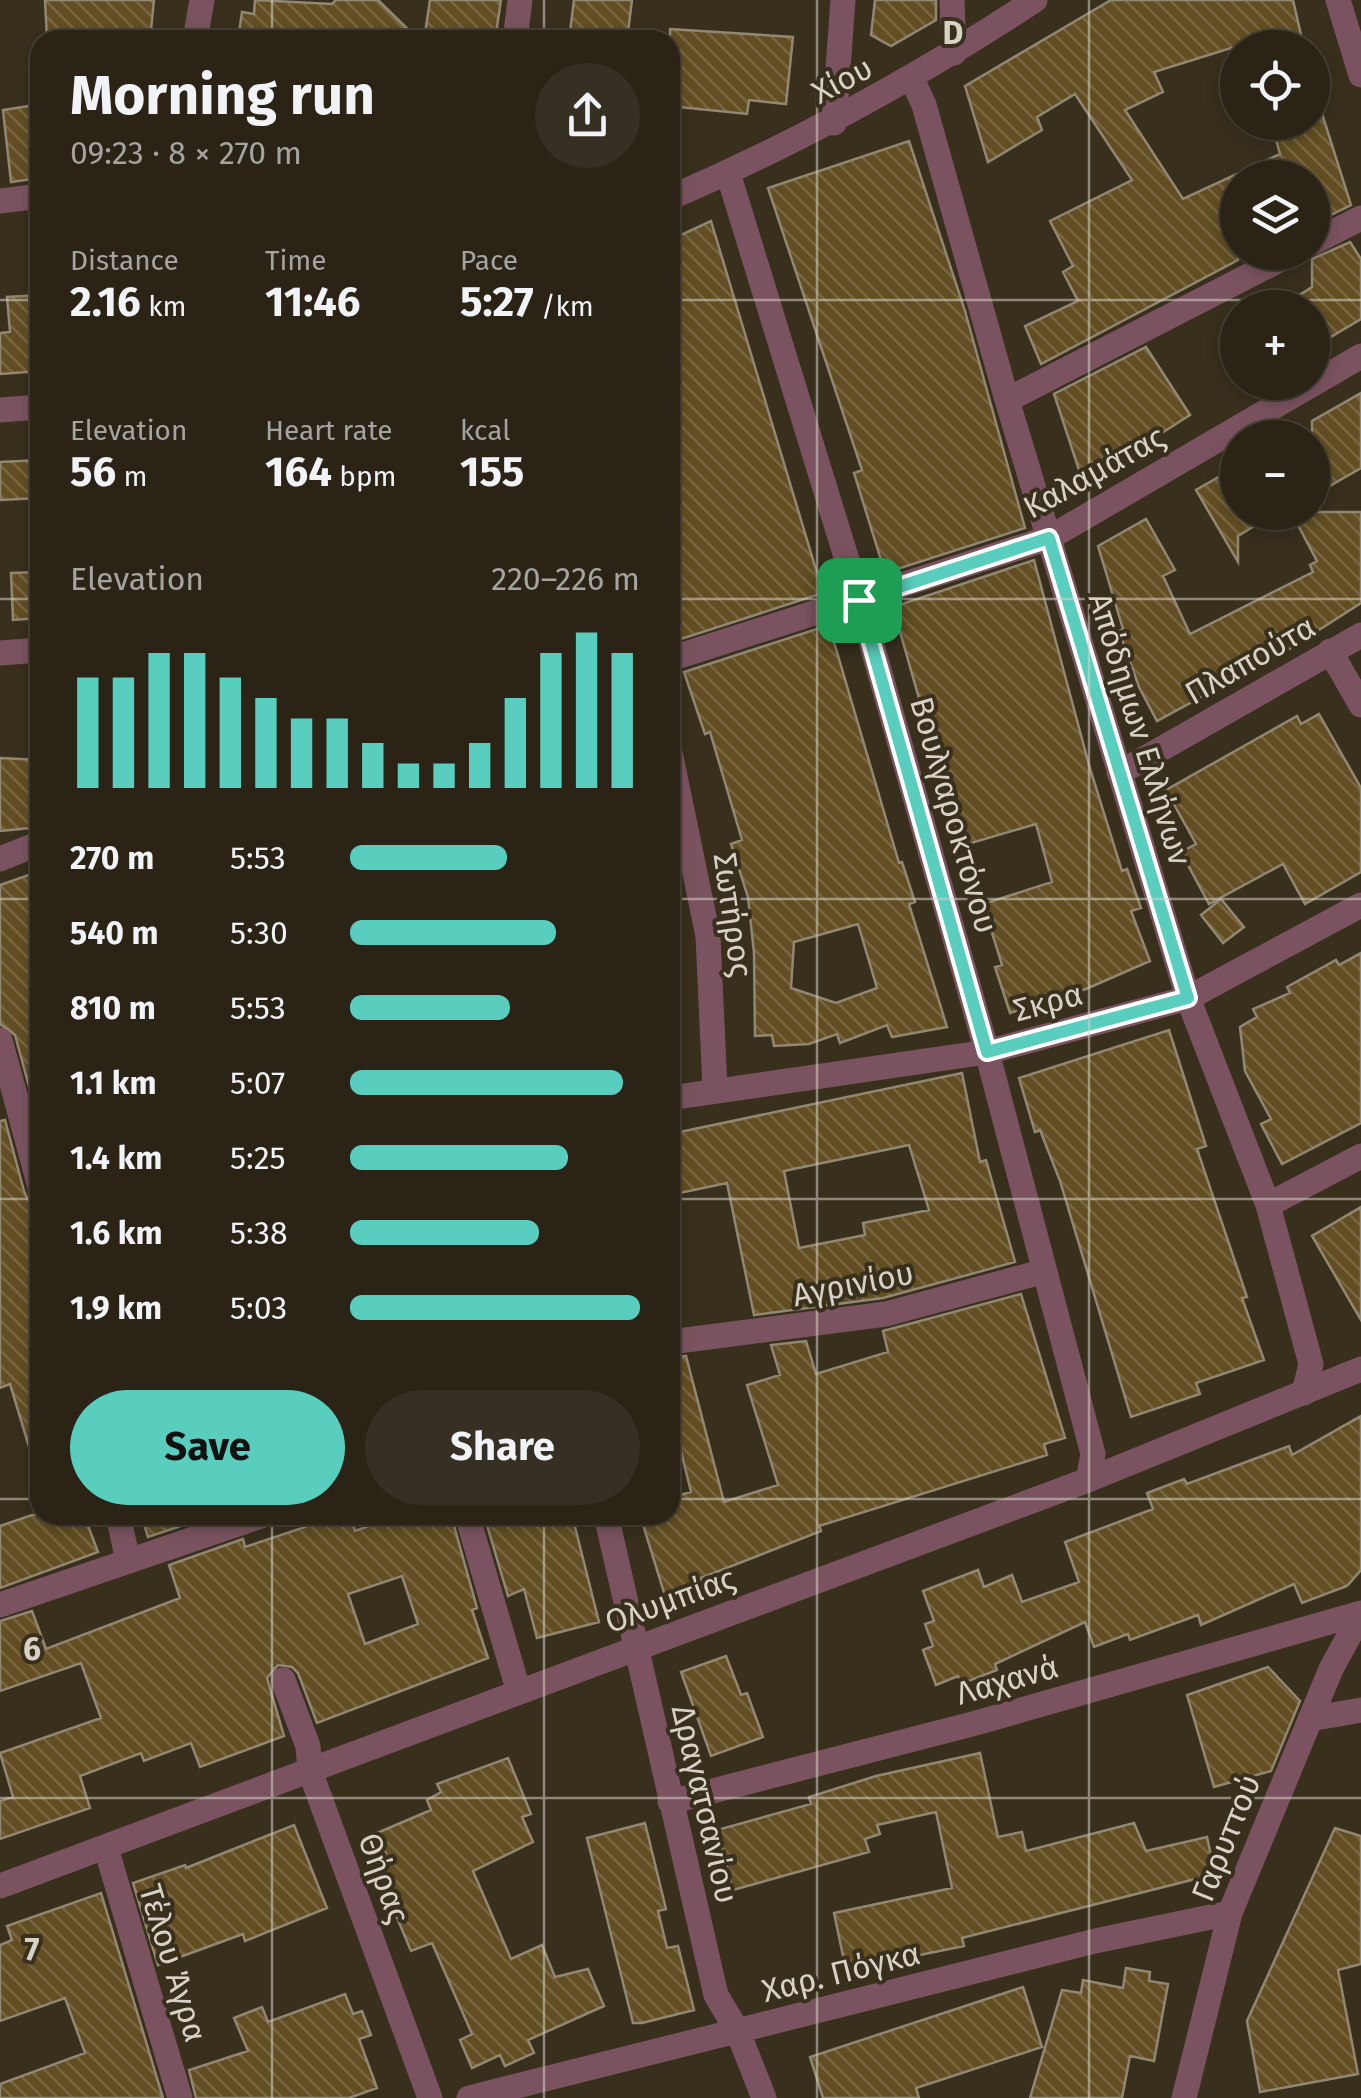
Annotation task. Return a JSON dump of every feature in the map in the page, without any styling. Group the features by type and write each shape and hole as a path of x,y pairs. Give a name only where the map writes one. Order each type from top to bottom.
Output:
{"street":[{"path":"197,30 202,0"},
{"path":"516,30 520,0"},
{"path":"834,123 843,0"},
{"path":"952,0 954,53"},
{"name":"Χίου","path":"680,194 834,123 912,79 1035,0"},
{"path":"1338,0 1361,75"},
{"name":"Απόδημων Ελλήνων","path":"912,79 924,105 1007,400 1188,998 1268,1205 1311,1364 1304,1393"},
{"name":"Βουλγαροκτόνου","path":"728,173 859,600 987,1052 1093,1454 1088,1480"},
{"path":"0,201 30,197"},
{"path":"1330,234 1361,218"},
{"path":"1007,400 1260,270"},
{"name":"Καλαμάτας","path":"680,655 1049,538 1361,357"},
{"path":"0,410 30,407"},
{"name":"Πλαπούτα","path":"1120,773 1361,634"},
{"path":"0,653 30,651"},
{"path":"1330,651 1361,705"},
{"name":"Σωτήρος","path":"680,800 708,936 715,1089"},
{"path":"0,859 30,848"},
{"name":"Σκρα","path":"680,1096 987,1052 1188,998 1361,905"},
{"path":"0,1040 30,1150"},
{"path":"1268,1205 1361,1156"},
{"name":"Αγρινίου","path":"680,1341 886,1314 1045,1272"},
{"name":"Ολυμπίας","path":"0,1886 518,1689 1088,1480 1361,1369"},
{"path":"120,1525 128,1560"},
{"path":"0,1605 234,1525"},
{"path":"470,1525 518,1689"},
{"name":"Δραγατσανίου","path":"608,1525 716,1995 738,2032 764,2098"},
{"name":"Γαρυττού","path":"1184,2098 1230,1913 1310,1719 1361,1613"},
{"name":"Λαχανά","path":"670,1802 976,1724 1361,1613"},
{"name":"Θήρας","path":"283,1680 308,1746 310,1771 430,2098"},
{"path":"1310,1719 1361,1710"},
{"name":"Τέλου Άγρα","path":"106,1848 180,2098"},
{"name":"Χαρ. Πόγκα","path":"469,2098 1095,1941 1230,1913"}],"building":[{"path":"45,0 154,0 151,30 46,30"},
{"path":"255,0 332,4 336,0 378,0 409,30 239,30 242,12 254,14"},
{"path":"430,0 501,0 496,30 426,30"},
{"path":"574,0 632,0 628,30 570,30"},
{"path":"875,0 936,0 936,20 891,46 871,35"},
{"path":"1111,0 1293,0 1300,30 1220,30 1220,51 1154,72 1163,92 1125,110 1183,199 1220,182 1220,270 1041,364 1025,326 1078,301 1063,272 1073,266 1050,221 1132,180 1075,94 1037,117 1042,130 988,162 965,86"},
{"path":"670,29 793,37 786,104 749,100 747,114 680,107 680,30"},
{"path":"29,106 30,179 11,182 3,110"},
{"path":"1330,139 1351,205 1330,215 1330,160 1267,160 1280,154 1276,140"},
{"path":"909,141 965,311 1025,528 885,573 854,473 862,470 768,188"},
{"path":"711,221 823,593 680,639 680,235"},
{"path":"1350,242 1361,259 1361,319 1330,337 1330,290 1307,290 1312,287 1312,270 1330,270 1330,251"},
{"path":"30,296 30,372 0,374 0,333 10,332 7,297"},
{"path":"1146,347 1190,415 1137,449 1080,473 1054,394"},
{"path":"1361,393 1361,468 1330,486 1330,420 1314,420"},
{"path":"30,460 30,498 0,500 0,462"},
{"path":"1220,476 1220,530 1248,530 1238,536 1238,562 1196,490"},
{"path":"1330,512 1361,512 1361,603 1286,651 1157,721 1139,687 1119,631 1123,629 1098,546 1146,519 1175,570 1163,576 1190,634 1313,572 1310,565 1317,561 1301,530 1330,530"},
{"path":"1034,560 1089,765 1122,871 1127,869 1141,908 1131,911 1150,961 1086,989 1010,1013 995,967 1002,965 983,904 1052,882 1036,824 961,846 893,607"},
{"path":"30,572 30,619 13,620 11,573"},
{"path":"829,625 899,863 902,862 915,902 909,904 947,1027 892,1037 887,1025 840,1043 837,1034 809,1044 774,1046 772,1035 755,1036 754,953 748,897 731,844 742,840 710,732 705,734 684,672","holes":["858,924 877,988 836,1003 791,988 794,942"]},
{"path":"1319,714 1361,788 1361,872 1305,904 1283,864 1209,904 1181,852 1196,844 1166,790 1297,716 1301,724"},
{"path":"0,758 30,760 30,828 0,831"},
{"path":"30,874 30,1090 15,1035 0,1024 0,885"},
{"path":"1221,899 1244,927 1223,943 1201,915"},
{"path":"1361,953 1361,1123 1282,1164 1261,1124 1271,1119 1245,1071 1240,1027 1257,1017 1253,1009 1290,993 1287,987 1336,960 1339,965"},
{"path":"1169,1030 1206,1146 1197,1149 1264,1360 1196,1383 1200,1394 1131,1417 1060,1181 1040,1130 1035,1132 1019,1078"},
{"path":"962,1073 980,1162 986,1160 1015,1262 883,1298 754,1315 727,1183 680,1193 680,1132","holes":["909,1145 929,1210 863,1223 865,1235 799,1248 784,1171"]},
{"path":"5,1120 30,1204 30,1450 10,1384 0,1388 0,1121"},
{"path":"1361,1207 1361,1320 1312,1236"},
{"path":"1021,1294 1065,1438 1044,1444 1047,1455 819,1526 821,1531 701,1578 704,1587 666,1599 643,1525 680,1525 680,1495 691,1492 680,1447 680,1357 686,1356 724,1502 778,1485 747,1385 780,1375 771,1345 806,1341 816,1374 888,1352 883,1331"},
{"path":"1361,1416 1361,1570 1347,1586 1302,1603 1294,1584 1201,1625 1198,1615 1130,1640 1128,1634 1094,1647 1085,1622 995,1664 997,1670 961,1684 958,1676 936,1685 923,1650 933,1646 925,1624 934,1621 923,1591 978,1570 984,1587 1012,1575 1022,1602 1079,1582 1065,1542 1153,1509 1147,1493 1184,1479 1187,1484 1289,1446 1292,1455"},
{"path":"30,1516 30,1525 88,1525 98,1552 0,1588 0,1526"},
{"path":"144,1525 184,1525 148,1537"},
{"path":"311,1525 353,1525 355,1531 372,1525 454,1525 477,1608 472,1610 488,1658 317,1723 298,1673 292,1667 278,1665 267,1678 284,1736 200,1767 191,1743 144,1761 141,1753 80,1776 90,1808 0,1839 0,1801 13,1797 0,1753 101,1718 81,1663 0,1691 0,1621 32,1611 46,1649 180,1598 169,1565 243,1539 245,1547","holes":["402,1576 418,1624 365,1644 348,1594"]},
{"path":"487,1525 575,1525 599,1622 537,1638 524,1589 508,1596"},
{"path":"726,1656 741,1695 747,1693 763,1737 711,1756 681,1672"},
{"path":"1268,1667 1300,1701 1271,1771 1214,1787 1187,1695"},
{"path":"980,1753 998,1837 1022,1832 1026,1851 1134,1823 1146,1851 1207,1837 1215,1874 962,1938 964,1946 846,1970 834,1913 952,1888 936,1812 877,1825 880,1834 865,1839 869,1852 733,1890 717,1830 811,1804 809,1797 876,1776"},
{"path":"508,1758 531,1814 522,1817 533,1842 473,1871 511,1959 542,1945 555,1977 588,1969 604,2006 528,2040 534,2053 505,2066 500,2055 472,2068 460,2040 472,2034 432,1943 411,1951 379,1875 386,1872 379,1857 386,1854 377,1833 431,1810 427,1800 441,1792 437,1784"},
{"path":"645,1823 666,1909 658,1911 667,1948 678,1946 694,2010 633,2023 587,1838"},
{"path":"294,1825 327,1908 245,1941 243,1934 158,1965 133,1883 185,1865 186,1868"},
{"path":"1335,1828 1361,1836 1361,1964 1338,1970 1358,2074 1260,2092 1247,2021"},
{"path":"101,1893 163,2098 0,2098 0,2084 85,2053 65,1998 0,2021 0,1945 12,1940 7,1926"},
{"path":"1126,1968 1150,1972 1149,1981 1168,1984 1154,2061 1130,2056 1122,2098 1030,2098 1062,1990 1081,1993 1083,1980 1123,1988"},
{"path":"1023,1987 1042,2047 916,2088 919,2098 823,2098 810,2057"},
{"path":"345,1994 353,2014 362,2011 371,2035 359,2039 377,2088 349,2098 196,2098 189,2070 248,2051 234,2018 262,2007 268,2022"}],"route":[{"path":"1049,538 1188,998 987,1052 859,600 1049,538"}]}
